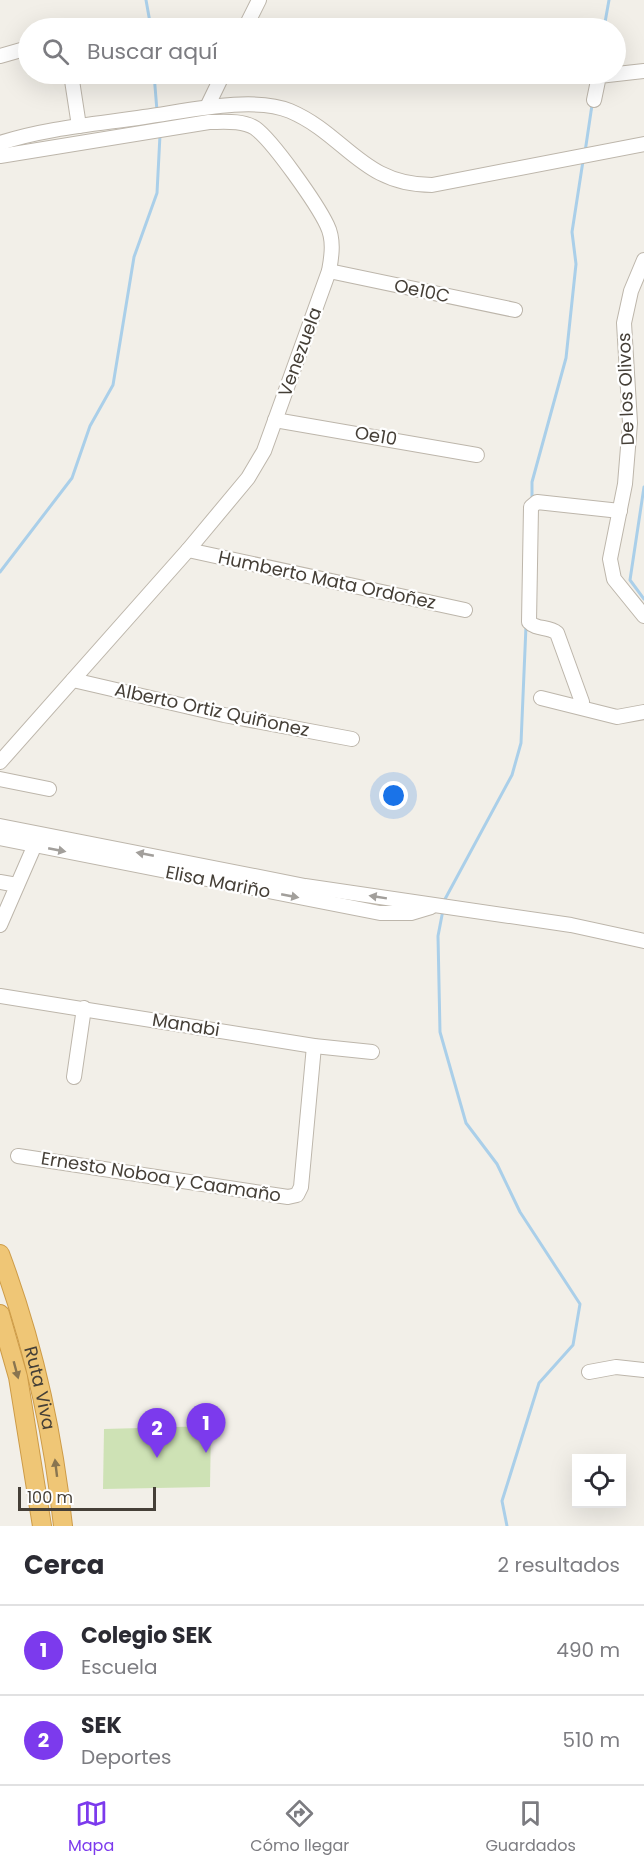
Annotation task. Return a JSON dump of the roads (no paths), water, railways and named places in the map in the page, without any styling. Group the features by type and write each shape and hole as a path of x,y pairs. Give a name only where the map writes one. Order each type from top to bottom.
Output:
{"highway":[{"name":"Ruta Viva","path":"0,1254 39,1376 55,1458 63,1526"},
{"name":"Ruta Viva","path":"0,1314 18,1377 42,1526"}],"street":[{"path":"250,18 259,0"},
{"path":"0,56 18,51"},
{"path":"626,73 644,71"},
{"path":"73,84 79,126"},
{"path":"207,107 218,84"},
{"path":"594,100 597,84"},
{"path":"0,143 79,126 207,107 245,105 287,109 318,128 385,177 418,185 472,180 644,144"},
{"name":"Venezuela","path":"0,156 209,122 240,123 254,128 275,149 328,226 333,250 330,270 264,451 248,478 188,550 0,762"},
{"name":"De los Olivos","path":"644,260 631,291 624,323 637,426 610,550 611,569 620,588 644,616"},
{"name":"Oe10C","path":"330,270 515,310"},
{"name":"Oe10","path":"275,420 477,455"},
{"path":"582,702 557,633 552,629 534,627 529,622 531,507 537,502 620,511"},
{"name":"Humberto Mata Ordoñez","path":"188,550 465,610"},
{"name":"Alberto Ortiz Quiñonez","path":"73,680 224,715 352,739"},
{"path":"541,698 618,717 644,712"},
{"path":"0,779 49,789"},
{"name":"Elisa Mariño","path":"0,826 40,832 335,898"},
{"path":"0,925 40,832"},
{"name":"Elisa Mariño","path":"0,838 34,846 335,898 436,905 572,924 644,941"},
{"path":"0,882 16,885"},
{"name":"Manabi","path":"0,996 314,1046 372,1052"},
{"path":"74,1077 84,1008"},
{"name":"Ernesto Noboa y Caamaño","path":"18,1156 288,1197 297,1195 301,1187 314,1046"},
{"path":"589,1372 616,1367 644,1370"}],"waterway":[{"path":"146,0 149,18"},
{"path":"606,18 609,0"},
{"path":"155,84 157,111"},
{"path":"585,152 592,105"},
{"path":"0,572 72,478 90,426 113,385 134,257 157,193 160,135"},
{"path":"532,499 532,482 566,358 576,264 572,232 583,161"},
{"path":"644,487 630,580 644,599"},
{"path":"444,901 512,775 521,743 526,626"},
{"path":"443,910 438,936 440,1032 466,1123 497,1164 520,1212 580,1304 573,1345 539,1383 502,1501 507,1526"}],"place":[{"name":"Colegio SEK","path":"206,1453"},
{"name":"SEK","path":"157,1458"}]}
